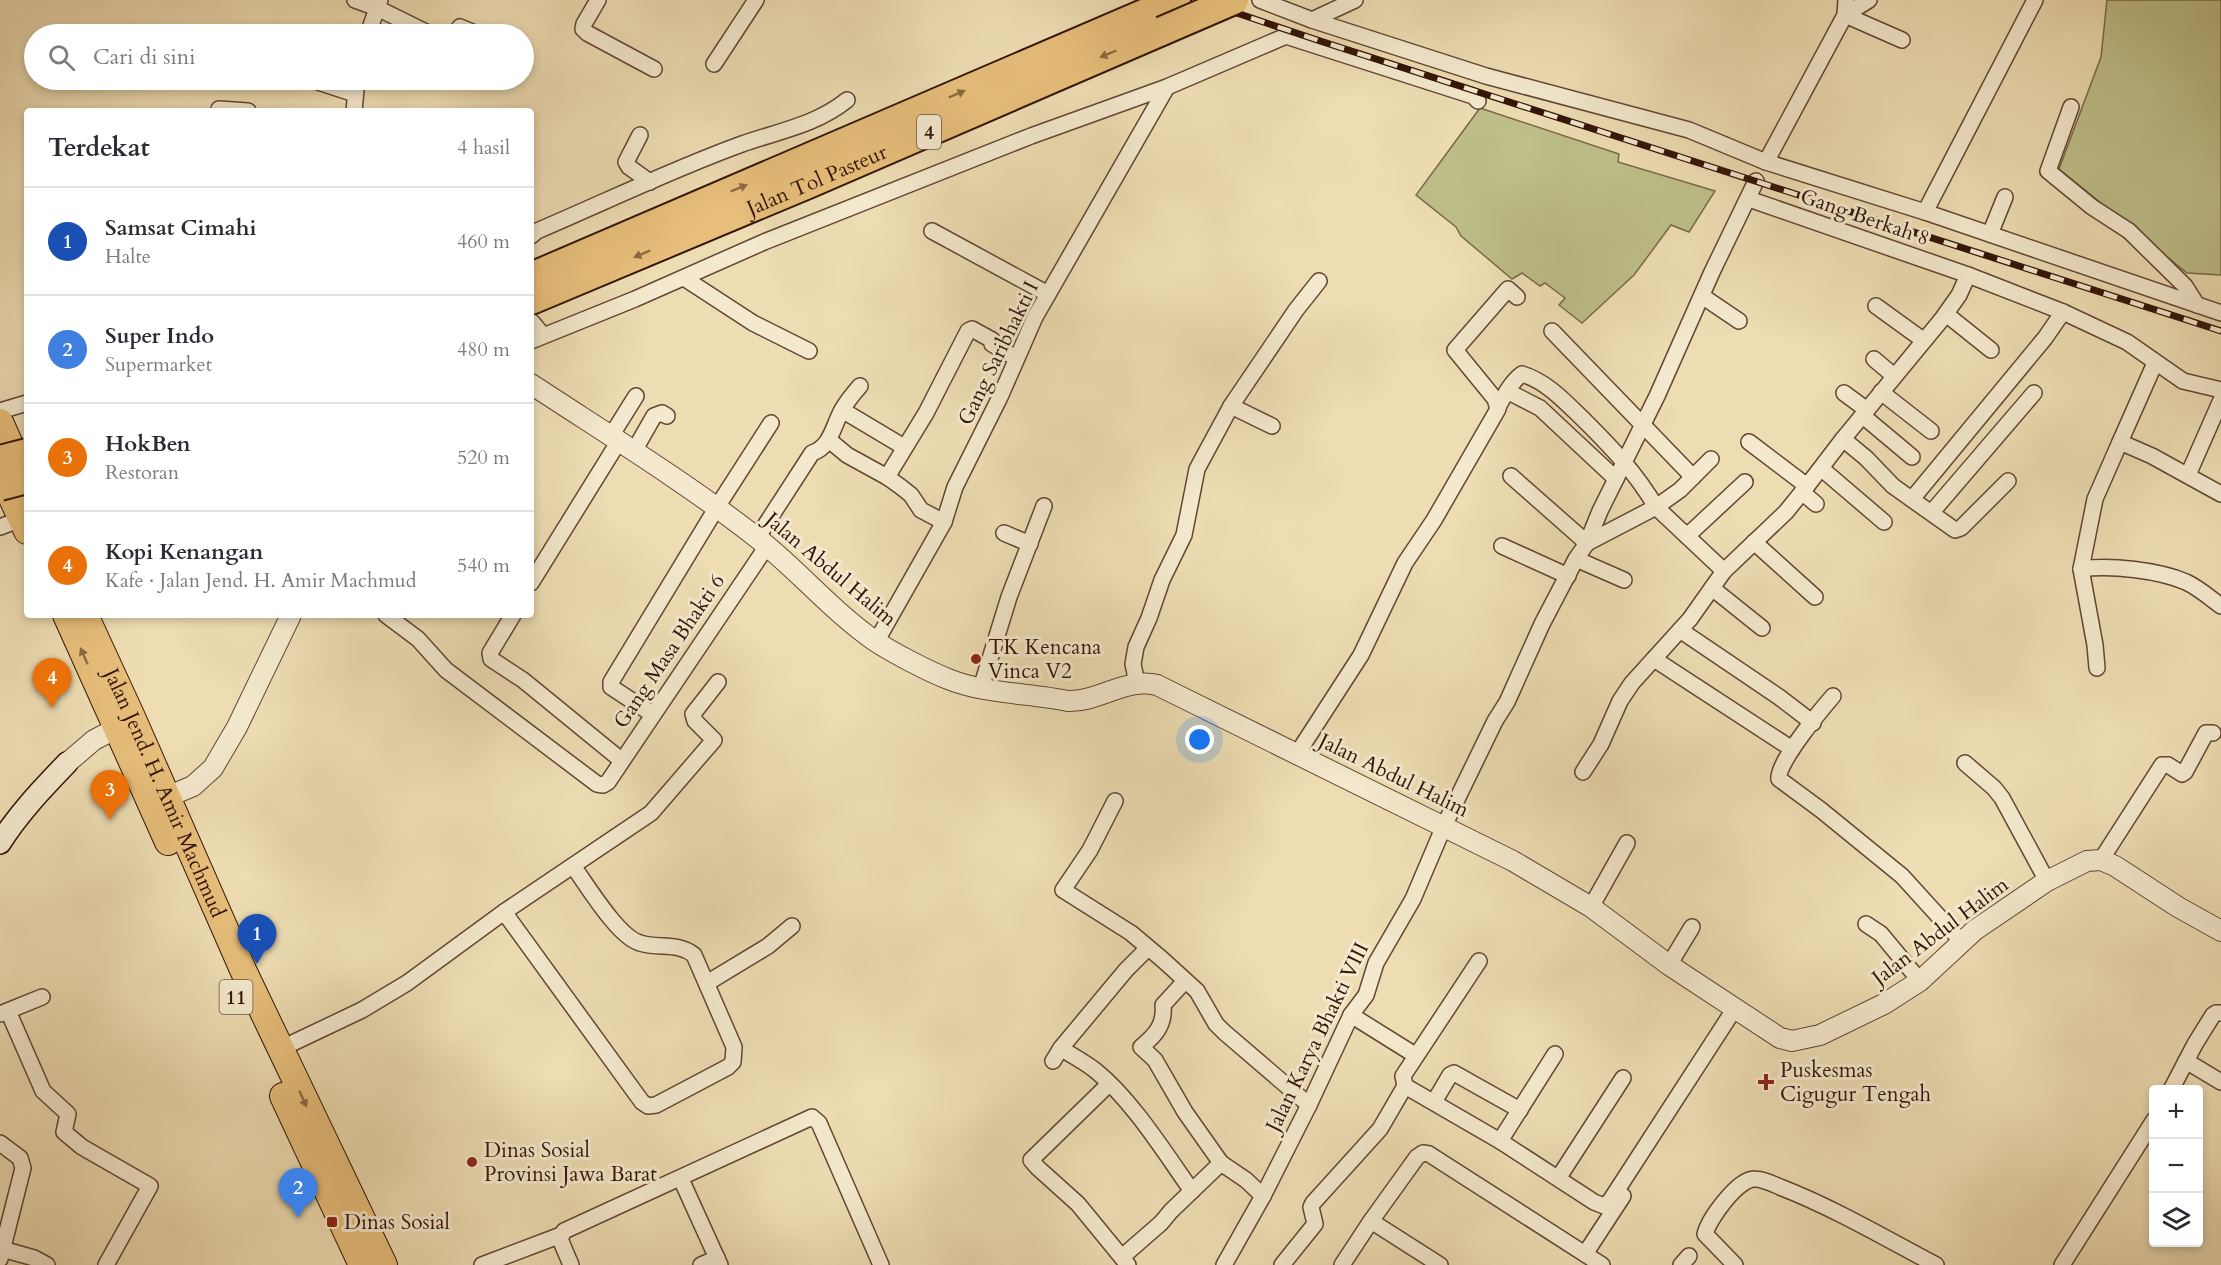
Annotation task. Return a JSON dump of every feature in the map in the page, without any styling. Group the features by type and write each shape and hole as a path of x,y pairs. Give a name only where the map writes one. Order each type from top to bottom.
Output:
{"highway":[{"name":"Jalan Tol Pasteur","path":"534,277 691,221 1163,14 1234,0"},
{"name":"Jalan Tol Pasteur","path":"534,310 691,221"},
{"path":"0,422 24,474"},
{"path":"0,460 24,454"},
{"path":"0,471 16,526"},
{"path":"0,486 24,482"},
{"name":"Jalan Jend. H. Amir Machmud","path":"67,618 236,997 362,1265"},
{"name":"Jalan Jend. H. Amir Machmud","path":"86,618 280,1049 384,1265"}],"main road":[{"path":"0,843 12,824 37,794 67,763"}],"street":[{"path":"355,0 379,4 413,24"},
{"path":"597,0 584,24 583,29 586,33 654,69"},
{"path":"714,64 756,0"},
{"path":"1260,0 1312,20 1486,76 1689,130 1766,162 1925,212 2221,313"},
{"path":"1312,20 1355,0"},
{"path":"1766,162 1846,7 1869,0"},
{"path":"1925,212 2035,0"},
{"path":"372,24 379,4"},
{"path":"1846,7 1902,40"},
{"path":"534,322 537,338 635,299 764,242 1031,136 1167,87 1286,36 1473,96 1478,101"},
{"name":"Gang Saribhakti I","path":"876,642 944,522 955,487 1048,294 1167,87"},
{"path":"354,108 356,90"},
{"path":"534,234 742,144 808,123 832,112 847,100"},
{"path":"2071,106 2048,171 2092,207 2129,231 2186,286 2197,305"},
{"path":"640,135 626,162 629,167 650,182"},
{"name":"Jalan Karya Bhakti VIII","path":"1224,1265 1263,1196 1351,1015 1365,995 1376,963 1413,899 1444,826 1495,721 1507,702 1542,624 1576,559 1587,543 1756,181"},
{"path":"1990,234 2005,197"},
{"name":"Gang Berkah 8","path":"1749,199 1968,275 2063,312 2127,342 2183,381 2221,390"},
{"path":"932,231 1048,294"},
{"path":"1583,772 1601,744 1620,701 1632,683 1680,630 1724,571 1786,512 1822,469 1843,439 1946,314 1959,295 1968,275"},
{"path":"684,278 753,323 809,351"},
{"path":"1137,683 1133,664 1136,647 1162,580 1184,535 1197,469 1231,406 1296,310 1319,281"},
{"path":"1498,407 1495,399 1455,350 1508,289 1517,297"},
{"path":"1702,296 1738,321"},
{"path":"1876,306 1923,340"},
{"path":"1912,499 2045,338 2063,312"},
{"path":"1946,314 1991,350"},
{"path":"887,477 926,413 968,331 972,329 977,331 992,340 992,345 1016,358"},
{"path":"1552,331 1693,477"},
{"path":"1874,359 1894,376"},
{"path":"2097,668 2081,569 2095,499 2156,363"},
{"path":"1297,754 1361,655 1405,563 1434,520 1507,391 1522,374 1532,377 1557,394 1625,461 1656,507 1724,571"},
{"name":"Jalan Abdul Halim","path":"534,386 717,507 762,542 876,642 946,679 981,688 1081,701 1137,683 1146,682 1157,685 1513,861 1591,907 1735,1017 1780,1038 1792,1041 1804,1040 1854,1019 1920,981 1975,930 2047,880 2087,861 2101,860"},
{"path":"860,386 842,410 829,440 847,455 887,477 911,495 921,510 944,522"},
{"path":"1507,391 1540,408 1616,479"},
{"path":"1881,392 1930,431"},
{"path":"1844,393 1912,458"},
{"path":"1932,512 2034,393"},
{"path":"534,578 621,443 636,396"},
{"path":"2187,475 2221,399"},
{"path":"0,411 24,404"},
{"path":"1231,406 1272,426"},
{"path":"842,410 904,447"},
{"path":"621,443 654,416 662,413 668,416"},
{"path":"652,714 611,687 610,682 771,423"},
{"path":"1843,439 1866,458 1893,486 1958,530 2008,481"},
{"name":"Gang Masa Bhakti 6","path":"390,618 418,639 446,670 588,777 600,785 608,782 762,542 812,453 820,451 829,440"},
{"path":"1749,442 1805,489 1816,504"},
{"path":"2120,442 2137,448 2221,494"},
{"path":"1511,476 1587,543 1656,507 1711,459"},
{"path":"1822,469 1884,522"},
{"path":"1687,536 1745,482"},
{"path":"981,688 1009,597 1044,506"},
{"path":"1004,533 1030,544"},
{"path":"1754,542 1815,597"},
{"path":"1502,546 1568,576"},
{"path":"1576,559 1624,580"},
{"path":"2081,569 2114,567 2157,574 2186,582 2221,606"},
{"path":"1712,588 1762,628"},
{"path":"167,797 193,786 213,768 237,727 290,618"},
{"path":"511,618 490,653 491,659 523,680 621,760"},
{"path":"1680,630 1779,697 1813,723"},
{"path":"1654,660 1792,748"},
{"path":"280,1049 362,1010 407,983 504,912 651,813 714,740 695,721 693,714 718,682"},
{"path":"1833,696 1792,748 1779,771 1779,780 1821,810 1902,876 1962,942"},
{"path":"67,763 94,740 117,728"},
{"path":"2213,733 2206,733 2202,738 2186,772 2182,774 2168,765 2162,765 2101,860 2115,866 2178,907 2221,931"},
{"path":"1965,763 2002,798 2047,880"},
{"path":"1115,801 1090,850 1064,890 1131,933 1197,991 1216,1024 1224,1032 1309,1105"},
{"path":"1591,907 1627,843"},
{"path":"504,912 642,1102 648,1106 656,1105 718,1073 733,1062 734,1047 694,955 686,949 644,944 624,935 573,866"},
{"path":"1866,924 1881,934 1920,981"},
{"path":"707,983 768,946 792,926"},
{"path":"1669,965 1692,927"},
{"path":"1148,948 1126,970 1057,1054 1096,1071 1109,1084 1139,1118 1192,1191"},
{"path":"1282,1265 1315,1224 1311,1207 1313,1203 1380,1129 1405,1086 1403,1076 1479,961"},
{"path":"1185,981 1163,1005 1164,1018 1149,1041 1141,1047 1155,1060 1185,1112 1221,1163 1246,1180 1263,1196"},
{"path":"42,997 4,1013 43,1091 68,1114 64,1132 82,1147 150,1186 106,1265"},
{"path":"2173,1085 2213,1015 2221,1014"},
{"path":"1351,1015 1416,1055"},
{"path":"1405,1086 1500,1141 1559,1177 1594,1202 1604,1206 1735,1017"},
{"path":"1585,1254 1735,1017"},
{"path":"1500,1141 1555,1054"},
{"path":"2186,1061 2221,1082"},
{"path":"1434,1102 1450,1075 1454,1073 1520,1110"},
{"path":"1559,1177 1623,1078"},
{"path":"1109,1084 1031,1160 1078,1204 1125,1261 1221,1163"},
{"path":"482,1265 561,1235 580,1223 681,1179 812,1117 819,1123 881,1265"},
{"path":"2062,1265 2149,1128"},
{"path":"0,1143 20,1158 23,1168 1,1254 34,1258 47,1265"},
{"path":"1342,1265 1417,1157 1423,1153 1429,1154 1602,1265"},
{"path":"1735,1265 1705,1234 1707,1225 1737,1187 1745,1180 1755,1178 1803,1196 1936,1265"},
{"path":"681,1179 719,1261 701,1265"},
{"path":"1371,1221 1440,1265"},
{"path":"561,1235 562,1248 571,1265"}],"green space":[{"path":"2107,0 2221,0 2221,275 2187,273 2059,169 2101,57"},
{"path":"1480,108 1619,154 1618,162 1715,191 1689,232 1671,225 1634,275 1582,323 1559,305 1565,298 1545,283 1540,286 1522,273 1512,279 1461,236 1456,227 1416,195"}],"railway":[{"path":"1198,0 2221,331"}],"place":[{"name":"TK Kencana Vinca V2","path":"976,659"},
{"name":"Kopi Kenangan","path":"52,708"},
{"name":"HokBen","path":"110,820"},
{"name":"Samsat Cimahi","path":"257,964"},
{"name":"Puskesmas Cigugur Tengah","path":"1766,1082"},
{"name":"Dinas Sosial Provinsi Jawa Barat","path":"472,1162"},
{"name":"Super Indo","path":"298,1218"},
{"name":"Dinas Sosial","path":"332,1222"}]}
